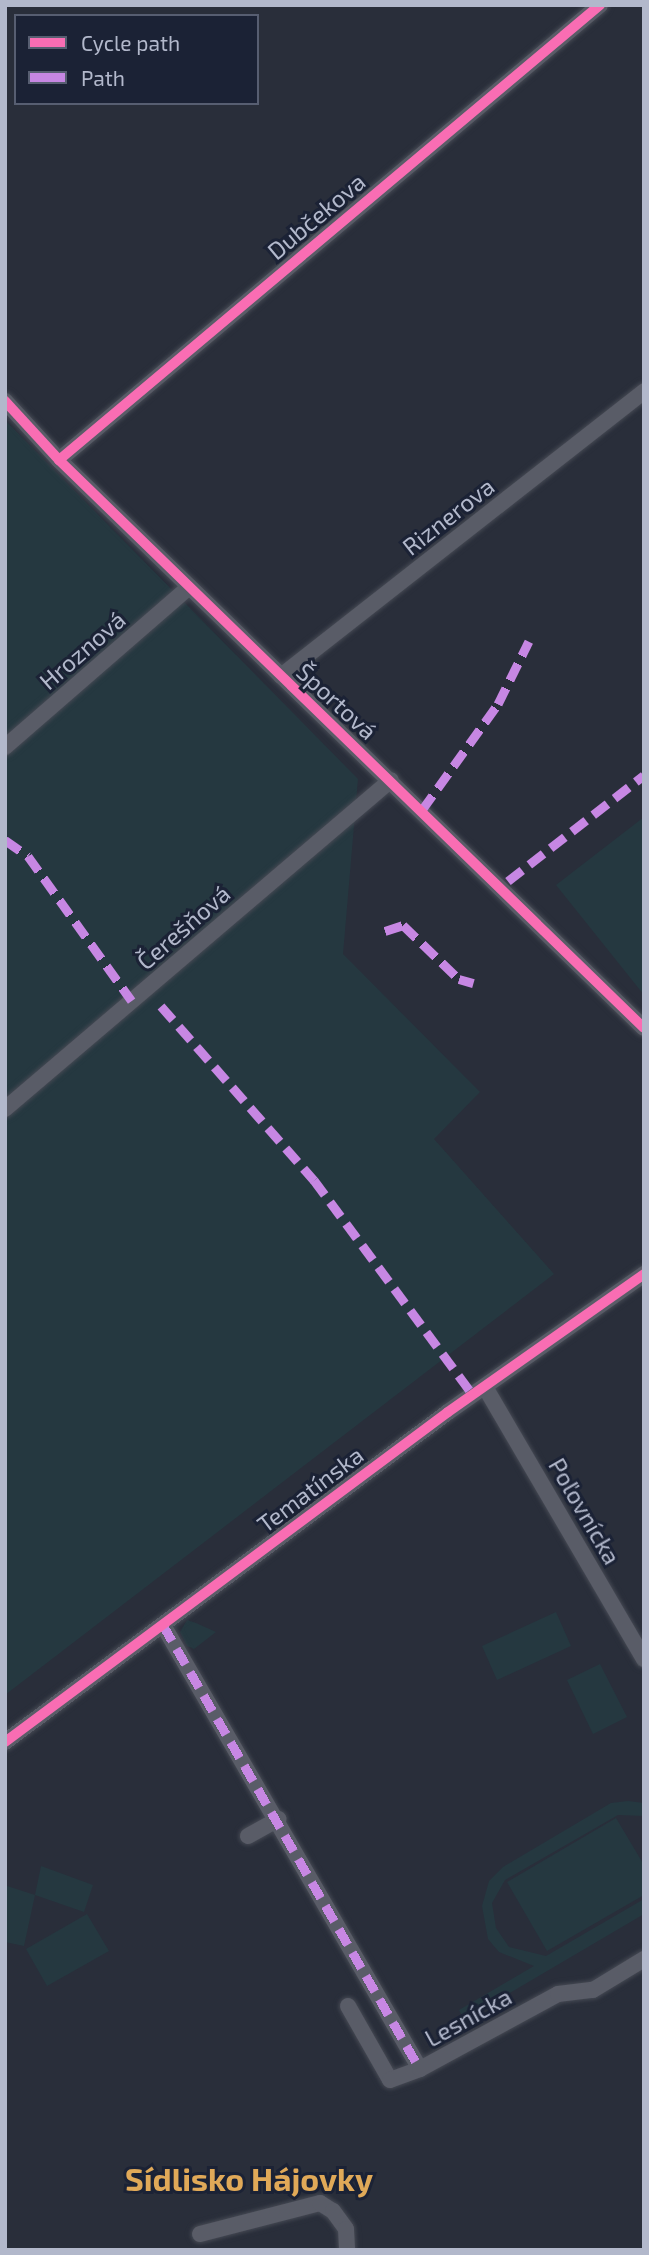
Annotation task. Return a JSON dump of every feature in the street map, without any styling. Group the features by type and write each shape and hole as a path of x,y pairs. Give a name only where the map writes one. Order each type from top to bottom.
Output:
{"street":[{"name":"Dubčekova","path":"59,460 600,5"},
{"name":"Riznerova","path":"281,676 644,391"},
{"name":"Športová","path":"5,401 59,460 644,1028"},
{"name":"Hroznová","path":"5,747 189,587"},
{"name":"Čerešňová","path":"5,1109 390,780"},
{"name":"Tematínska","path":"5,1742 485,1387 644,1274"},
{"name":"Poľovnícka","path":"485,1387 644,1659"},
{"path":"163,1625 279,1819 420,2069"},
{"path":"248,1836 279,1819"},
{"name":"Lesnícka","path":"348,2006 390,2080 420,2069 558,1994 593,1990 644,1959"},
{"path":"200,2234 320,2203 333,2211 346,2229 347,2250"}],"shaded area":[{"path":"5,420 358,779 343,954 480,1092 434,1139 554,1274 5,1695"},
{"path":"644,817 644,995 556,885"},
{"path":"556,1612 571,1646 497,1680 482,1646"},
{"path":"187,1620 216,1632 194,1649 187,1646 180,1632"},
{"path":"600,1664 627,1717 593,1734 567,1680"},
{"path":"611,1803 644,1803 644,1816 618,1815 505,1880 492,1903 496,1928 509,1947 546,1956 644,1899 644,1914 464,2020 459,2010 534,1966 499,1952 488,1939 482,1906 489,1881 503,1867"},
{"path":"616,1818 644,1865 644,1895 547,1951 507,1882"},
{"path":"41,1866 93,1885 84,1912 35,1895"},
{"path":"7,1886 35,1895 24,1946 5,1942"},
{"path":"87,1914 109,1951 47,1986 26,1949"}],"marked path":[{"path":"422,810 498,704 529,641"},
{"path":"508,881 644,775"},
{"path":"5,840 28,856 132,1001"},
{"path":"385,931 403,925 459,979 473,983"},
{"path":"161,1006 314,1180 473,1395"},
{"path":"163,1625 420,2069"}],"cycle path":[{"path":"59,460 600,5"},
{"path":"5,401 59,460 644,1028"},
{"path":"5,1742 448,1412 644,1274"}],"district":[{"name":"Sídlisko Hájovky","path":"249,2178"}]}
